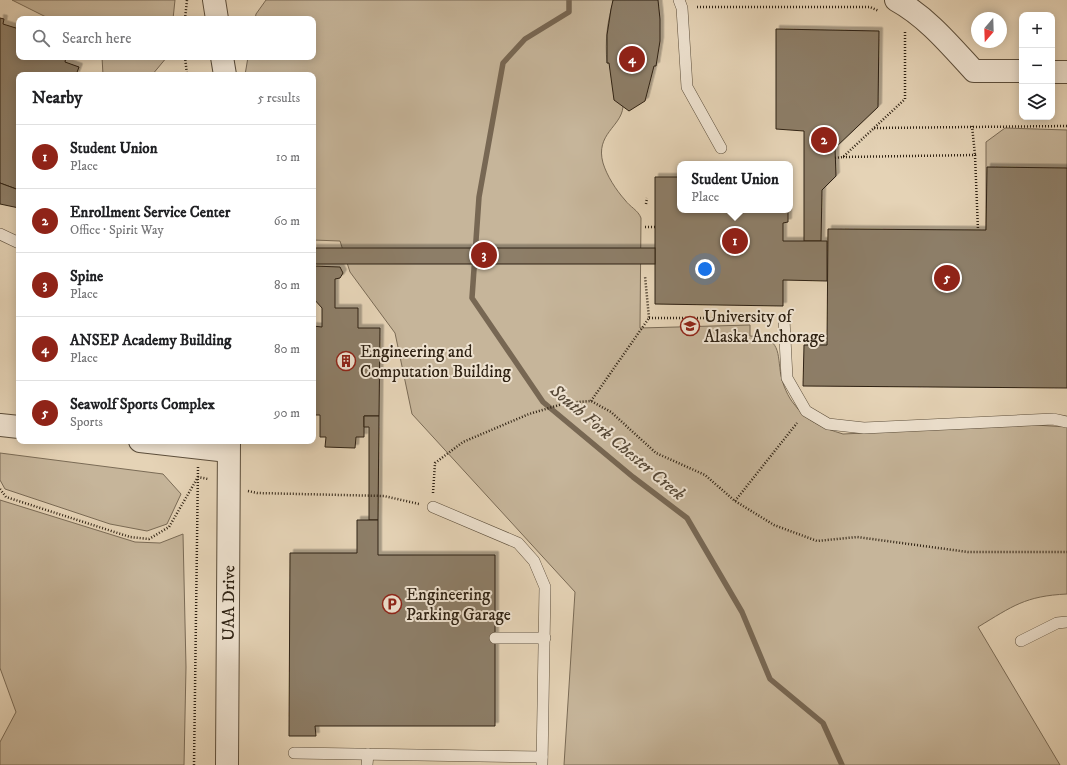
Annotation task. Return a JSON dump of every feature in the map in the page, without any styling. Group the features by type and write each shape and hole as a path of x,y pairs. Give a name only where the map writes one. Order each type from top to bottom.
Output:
{"street":[{"path":"214,0 217,16"},
{"path":"890,6 914,12 941,34 974,71 1019,71"},
{"path":"222,60 224,72"},
{"path":"1055,72 1067,72"},
{"path":"0,426 16,427"},
{"path":"164,444 197,448 229,446"},
{"name":"UAA Drive","path":"227,765 229,446"}],"lane":[{"path":"681,4 687,87 720,148"},
{"path":"0,234 16,242"},
{"path":"784,318 787,378 806,411 828,424 864,428 1053,419 1067,422"},
{"path":"294,753 367,760 542,761 545,587 534,561 518,543 432,507"},
{"path":"1021,641 1057,623 1067,622"},
{"path":"495,638 545,638"}],"path":[{"path":"185,16 187,0"},
{"path":"681,4 712,6 890,6"},
{"path":"842,157 905,99 905,24"},
{"path":"185,60 187,72"},
{"path":"972,126 975,155 978,230"},
{"path":"874,128 1067,126"},
{"path":"835,158 975,155"},
{"path":"646,204 647,198"},
{"path":"646,227 655,227"},
{"path":"591,401 649,318 645,276"},
{"path":"649,318 784,318"},
{"path":"257,493 384,496 432,507 434,463 462,442 529,414 566,403 591,401 611,412 656,454 705,475 735,501 774,525 817,541 857,536 968,552 1067,552"},
{"path":"735,501 806,411"},
{"path":"194,765 198,477 197,448"},
{"path":"0,489 6,497 130,537 149,539 169,527 198,477"}],"shaded area":[{"path":"12,0 175,0 173,16 44,16"},
{"path":"266,0 614,0 607,31 607,63 609,63 623,103 623,107 618,120 605,138 601,153 603,163 612,183 641,218 640,328 750,325 750,336 768,339 776,348 784,387 799,410 816,423 843,434 1035,425 1067,427 1067,594 1040,597 1020,603 978,627 1060,765 564,765 575,592 412,414 395,333 350,272 340,241 316,240 316,72 246,72 248,60 316,60 316,16 256,16"},
{"path":"102,60 164,60 154,72 103,72"},
{"path":"1005,128 1067,130 1067,253 986,253 986,142"},
{"path":"0,453 163,474 181,494 167,524 147,531 110,524 5,489 0,480"},
{"path":"0,500 135,542 160,543 183,534 186,667 184,765 0,765 0,742 16,712 0,668"}],"building":[{"path":"613,0 658,0 660,41 656,66 654,66 645,101 629,111 614,100 609,63 607,63 607,35"},
{"path":"0,18 4,19 3,24 16,28 16,60 65,60 65,62 79,67 77,72 16,72 16,189 0,183"},
{"path":"776,29 879,31 878,107 835,148 836,176 822,190 821,241 804,241 804,131 776,129"},
{"path":"987,167 1067,168 1067,388 803,386 804,345 827,345 828,229 986,230"},
{"path":"655,177 677,177 677,213 788,213 788,222 783,223 783,241 827,241 827,281 783,280 783,306 655,304"},
{"path":"0,183 16,189 16,207 0,204"},
{"path":"316,248 655,248 655,264 316,264"},
{"name":"Engineering and Computation Building","path":"316,266 340,267 343,273 340,278 335,279 335,308 358,308 358,328 380,328 379,416 364,416 364,437 356,437 355,448 325,447 326,437 320,437 320,415 316,415 316,326 322,327 322,308 316,301"},
{"path":"364,416 379,416 378,520 369,520 369,427 364,427"},
{"name":"Engineering Parking Garage","path":"357,520 378,520 378,555 495,555 495,726 315,726 316,736 289,736 290,553 357,553"}],"waterway":[{"name":"South Fork Chester Creek","path":"569,0 569,12 525,39 503,63 479,197 472,298 543,402 633,477 687,518 742,612 770,679 823,723 842,765"}],"place":[{"name":"ANSEP Academy Building","path":"632,59"},
{"name":"Enrollment Service Center","path":"824,140"},
{"name":"Student Union","path":"735,241"},
{"name":"Spine","path":"484,255"},
{"name":"Seawolf Sports Complex","path":"947,278"},
{"name":"University of Alaska Anchorage","path":"690,326"},
{"name":"Engineering and Computation Building","path":"346,361"},
{"name":"Engineering Parking Garage","path":"392,604"}]}
